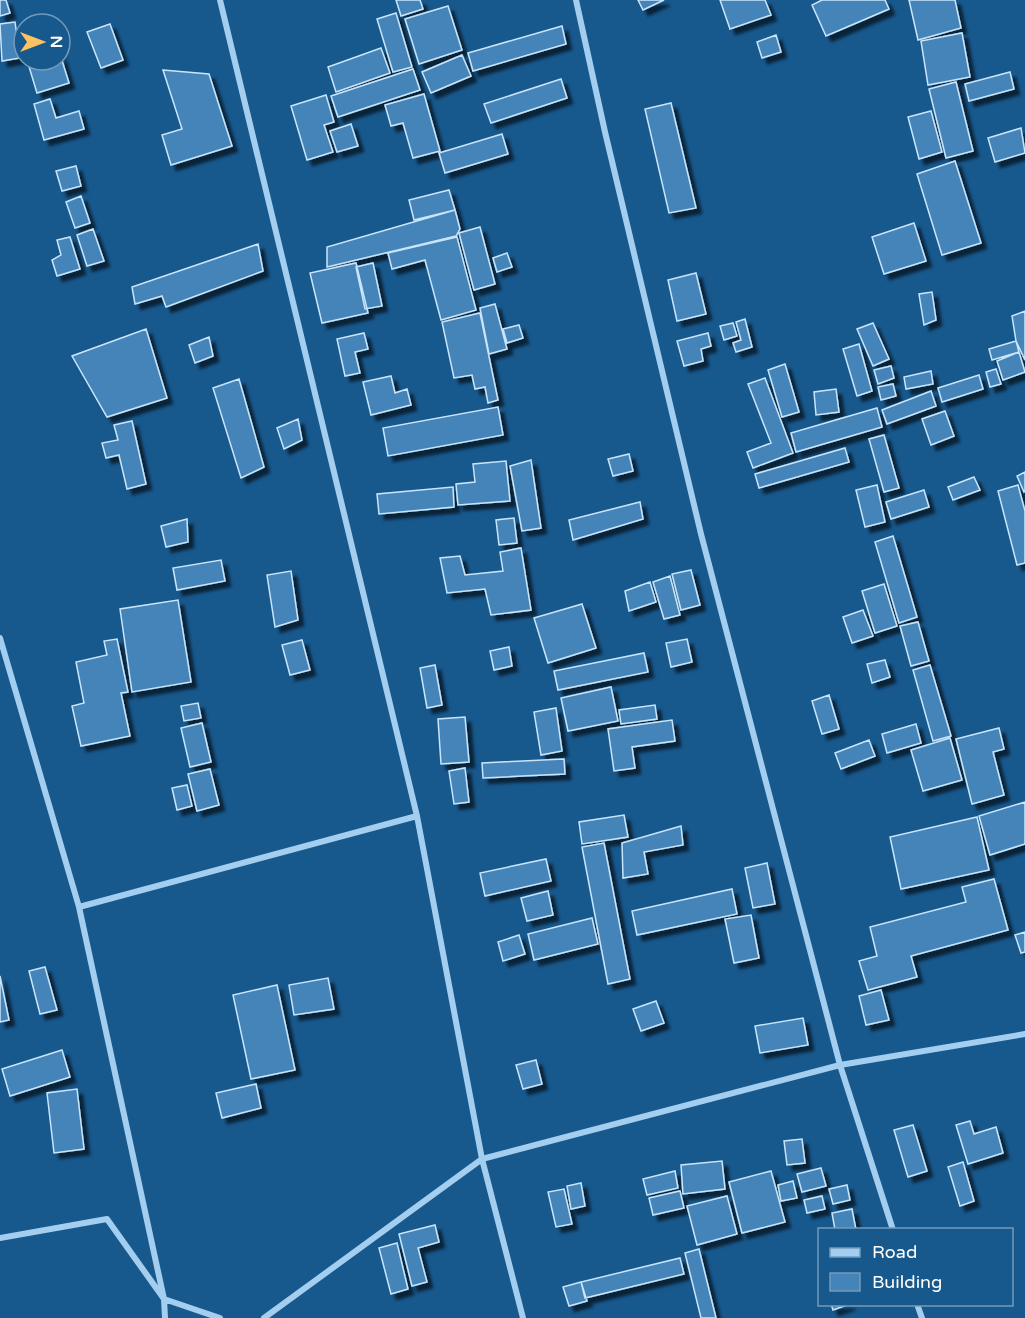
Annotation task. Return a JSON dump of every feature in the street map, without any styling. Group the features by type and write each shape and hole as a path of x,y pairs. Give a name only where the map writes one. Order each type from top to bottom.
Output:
{"street":[{"path":"220,0 417,816 482,1159 523,1318"},
{"path":"576,0 605,132 698,522 840,1065 892,1228"},
{"path":"0,638 79,907 164,1299 165,1318"},
{"path":"79,907 417,816"},
{"path":"264,1318 482,1159 840,1065 1025,1034"},
{"path":"0,1238 107,1219 164,1299 220,1318"}],"building":[{"path":"0,0 6,0 10,13 0,16"},
{"path":"396,0 420,0 423,9 401,16"},
{"path":"638,0 664,0 643,10"},
{"path":"720,0 765,0 771,15 730,29"},
{"path":"822,0 885,0 889,9 826,36 812,5"},
{"path":"909,0 955,0 961,28 918,40"},
{"path":"448,6 462,50 419,64 405,19"},
{"path":"396,13 412,67 393,72 377,19"},
{"path":"12,22 12,59 2,61 0,24"},
{"path":"110,24 123,60 101,68 87,32"},
{"path":"562,26 566,44 473,71 468,53"},
{"path":"962,33 970,77 928,85 921,41"},
{"path":"776,35 781,52 762,58 757,42"},
{"path":"381,48 390,73 336,92 328,67"},
{"path":"462,55 471,76 431,93 422,72"},
{"path":"413,69 420,90 338,117 331,96"},
{"path":"163,70 209,74 232,146 171,165 162,135 182,129"},
{"path":"31,72 66,72 69,83 37,93"},
{"path":"1010,72 1014,89 969,101 965,84"},
{"path":"561,79 567,98 491,123 484,104"},
{"path":"956,82 973,151 946,158 929,89"},
{"path":"424,94 440,151 413,158 403,123 391,126 385,105"},
{"path":"326,95 334,122 324,125 333,152 307,160 291,106"},
{"path":"50,99 56,118 79,111 84,129 44,140 34,104"},
{"path":"671,103 696,208 669,213 645,109"},
{"path":"931,111 942,152 919,159 908,117"},
{"path":"351,124 358,146 337,152 330,131"},
{"path":"1021,128 1025,153 995,162 988,138"},
{"path":"502,134 508,154 445,173 439,153"},
{"path":"955,161 981,243 942,255 917,174"},
{"path":"76,166 81,186 62,191 56,171"},
{"path":"449,190 455,210 414,220 409,200"},
{"path":"81,196 90,223 75,228 66,202"},
{"path":"455,210 460,229 456,236 327,267 327,247"},
{"path":"914,223 926,261 884,274 872,237"},
{"path":"480,227 495,284 474,290 459,233"},
{"path":"93,229 104,261 87,266 77,235"},
{"path":"70,237 80,269 57,276 52,260 61,255 57,240"},
{"path":"457,237 476,310 441,320 425,260 392,269 388,253"},
{"path":"258,244 263,271 166,307 162,296 135,304 132,287"},
{"path":"507,253 512,267 497,272 493,258"},
{"path":"356,263 368,313 322,323 310,273"},
{"path":"373,263 382,306 365,309 356,267"},
{"path":"696,273 706,314 677,321 668,280"},
{"path":"932,292 936,320 924,325 919,294"},
{"path":"495,304 507,349 489,354 480,308"},
{"path":"1025,311 1025,360 1016,341 1012,316"},
{"path":"480,313 498,400 488,403 485,387 475,389 472,375 454,378 442,322"},
{"path":"745,319 752,347 736,352 733,343 741,340 736,322"},
{"path":"733,323 737,336 724,340 720,326"},
{"path":"873,323 889,359 873,366 857,329"},
{"path":"519,325 523,338 507,343 503,329"},
{"path":"146,329 167,398 107,417 72,356"},
{"path":"364,333 368,349 355,352 360,373 345,376 337,339"},
{"path":"708,333 711,346 701,349 703,361 684,366 677,341"},
{"path":"209,337 213,356 195,363 189,345"},
{"path":"1016,341 1019,352 992,360 989,349"},
{"path":"859,344 872,391 857,396 843,349"},
{"path":"1019,352 1025,372 1003,380 997,361"},
{"path":"785,364 799,412 782,417 768,370"},
{"path":"891,366 894,378 878,384 874,370"},
{"path":"996,369 1001,384 990,387 986,372"},
{"path":"931,371 933,384 906,389 904,377"},
{"path":"979,375 983,389 942,402 938,388"},
{"path":"391,376 395,393 407,389 411,405 371,415 363,382"},
{"path":"765,378 793,453 753,468 747,452 771,443 748,384"},
{"path":"239,379 264,467 241,478 213,388"},
{"path":"893,384 896,396 881,400 878,387"},
{"path":"836,389 839,412 816,415 814,392"},
{"path":"931,391 936,406 887,424 882,410"},
{"path":"498,407 503,435 388,456 383,428"},
{"path":"877,408 882,427 796,452 791,433"},
{"path":"945,411 954,436 931,445 922,419"},
{"path":"298,419 302,440 284,449 277,428"},
{"path":"132,421 146,484 127,489 119,455 106,458 102,443 118,440 114,425"},
{"path":"884,435 899,488 884,492 869,439"},
{"path":"845,448 849,462 759,488 755,474"},
{"path":"629,454 633,471 613,476 608,459"},
{"path":"531,460 541,528 522,531 510,466"},
{"path":"506,461 510,501 458,505 456,484 475,482 473,464"},
{"path":"1025,472 1025,491 1024,492 1017,476"},
{"path":"974,477 980,490 953,500 948,487"},
{"path":"877,485 885,522 865,527 856,490"},
{"path":"1018,485 1025,511 1025,563 1017,565 998,491"},
{"path":"453,487 454,507 379,514 377,494"},
{"path":"924,490 929,507 891,519 886,502"},
{"path":"640,502 643,519 573,540 569,520"},
{"path":"514,518 517,543 499,545 496,520"},
{"path":"187,519 188,542 166,547 161,526"},
{"path":"893,536 917,617 899,623 875,542"},
{"path":"521,548 531,610 491,615 485,589 447,593 440,558 460,556 465,575 503,571 500,552"},
{"path":"221,560 225,581 177,590 173,568"},
{"path":"691,570 700,605 681,610 672,574"},
{"path":"291,571 298,620 275,627 267,575"},
{"path":"670,576 680,615 664,619 653,582"},
{"path":"650,582 656,602 629,611 625,591"},
{"path":"884,584 897,626 875,633 862,591"},
{"path":"178,600 191,682 132,692 120,609"},
{"path":"582,604 596,648 548,663 534,618"},
{"path":"863,610 873,636 852,643 843,617"},
{"path":"918,622 929,661 911,666 900,626"},
{"path":"117,639 128,692 121,693 130,736 81,746 72,706 84,703 76,662 107,655 104,641"},
{"path":"687,639 692,662 671,667 666,643"},
{"path":"302,640 310,670 290,675 282,645"},
{"path":"509,647 512,666 494,670 490,651"},
{"path":"644,653 648,672 558,690 554,671"},
{"path":"885,660 890,677 872,683 867,664"},
{"path":"435,665 442,705 427,708 420,668"},
{"path":"930,665 951,736 933,741 913,670"},
{"path":"611,687 618,721 568,731 561,698"},
{"path":"829,695 839,729 822,734 812,701"},
{"path":"198,703 201,718 184,721 181,706"},
{"path":"655,705 657,719 621,724 619,710"},
{"path":"556,708 562,751 541,755 534,712"},
{"path":"465,717 469,762 441,764 438,719"},
{"path":"672,720 675,741 632,747 635,768 614,771 608,729"},
{"path":"202,723 211,762 190,767 181,728"},
{"path":"916,724 921,743 887,753 882,734"},
{"path":"999,728 1004,749 993,752 1004,795 972,804 956,739"},
{"path":"950,738 962,780 923,791 911,750"},
{"path":"869,740 875,756 841,769 835,753"},
{"path":"564,759 565,774 483,778 482,763"},
{"path":"465,768 469,802 454,804 449,771"},
{"path":"210,769 219,805 197,811 188,774"},
{"path":"187,785 192,806 177,810 172,788"},
{"path":"1025,802 1025,844 990,855 979,816"},
{"path":"624,815 628,837 582,844 579,822"},
{"path":"977,817 989,870 901,889 890,837"},
{"path":"681,826 683,845 644,852 648,874 623,878 622,843"},
{"path":"604,843 630,979 608,984 582,847"},
{"path":"546,859 551,881 485,896 480,873"},
{"path":"767,863 775,904 753,908 745,868"},
{"path":"994,879 1008,930 911,956 917,977 868,990 859,961 877,956 870,927 966,902 962,887"},
{"path":"732,889 737,914 637,935 632,911"},
{"path":"548,891 553,915 527,921 521,898"},
{"path":"751,915 759,958 734,963 725,919"},
{"path":"592,918 598,944 534,960 528,934"},
{"path":"1025,932 1025,952 1021,953 1015,935"},
{"path":"519,935 525,954 503,961 498,942"},
{"path":"45,967 57,1010 40,1014 29,971"},
{"path":"0,976 9,1020 0,1022"},
{"path":"328,978 334,1009 294,1015 289,985"},
{"path":"277,985 295,1070 251,1079 233,995"},
{"path":"881,990 889,1020 866,1025 859,996"},
{"path":"656,1001 664,1023 641,1031 633,1009"},
{"path":"803,1018 808,1045 760,1053 755,1026"},
{"path":"62,1050 70,1077 10,1096 2,1069"},
{"path":"536,1060 542,1084 523,1089 516,1065"},
{"path":"256,1084 261,1108 222,1118 216,1093"},
{"path":"77,1089 84,1149 54,1153 47,1093"},
{"path":"970,1121 974,1134 996,1127 1003,1153 968,1164 956,1125"},
{"path":"913,1125 927,1171 908,1177 894,1130"},
{"path":"802,1139 805,1163 787,1165 784,1141"},
{"path":"722,1161 725,1189 683,1194 681,1165"},
{"path":"963,1162 974,1201 960,1206 948,1167"},
{"path":"821,1168 826,1186 802,1192 797,1174"},
{"path":"675,1171 678,1188 647,1195 643,1179"},
{"path":"771,1171 785,1222 742,1233 729,1182"},
{"path":"793,1181 797,1198 781,1201 778,1185"},
{"path":"581,1183 585,1206 571,1209 567,1186"},
{"path":"847,1185 850,1200 833,1204 829,1189"},
{"path":"564,1189 572,1224 556,1227 548,1192"},
{"path":"680,1191 684,1208 653,1215 649,1198"},
{"path":"727,1196 737,1234 697,1245 687,1206"},
{"path":"822,1196 825,1209 807,1213 804,1200"},
{"path":"852,1209 856,1228 835,1228 832,1213"},
{"path":"435,1225 439,1242 418,1248 427,1282 412,1286 399,1234"},
{"path":"397,1243 408,1289 391,1294 379,1248"},
{"path":"699,1249 716,1318 701,1318 685,1253"},
{"path":"680,1258 684,1274 585,1298 581,1282"},
{"path":"581,1282 587,1301 569,1306 563,1287"},
{"path":"832,1306 844,1306 833,1310"}]}
